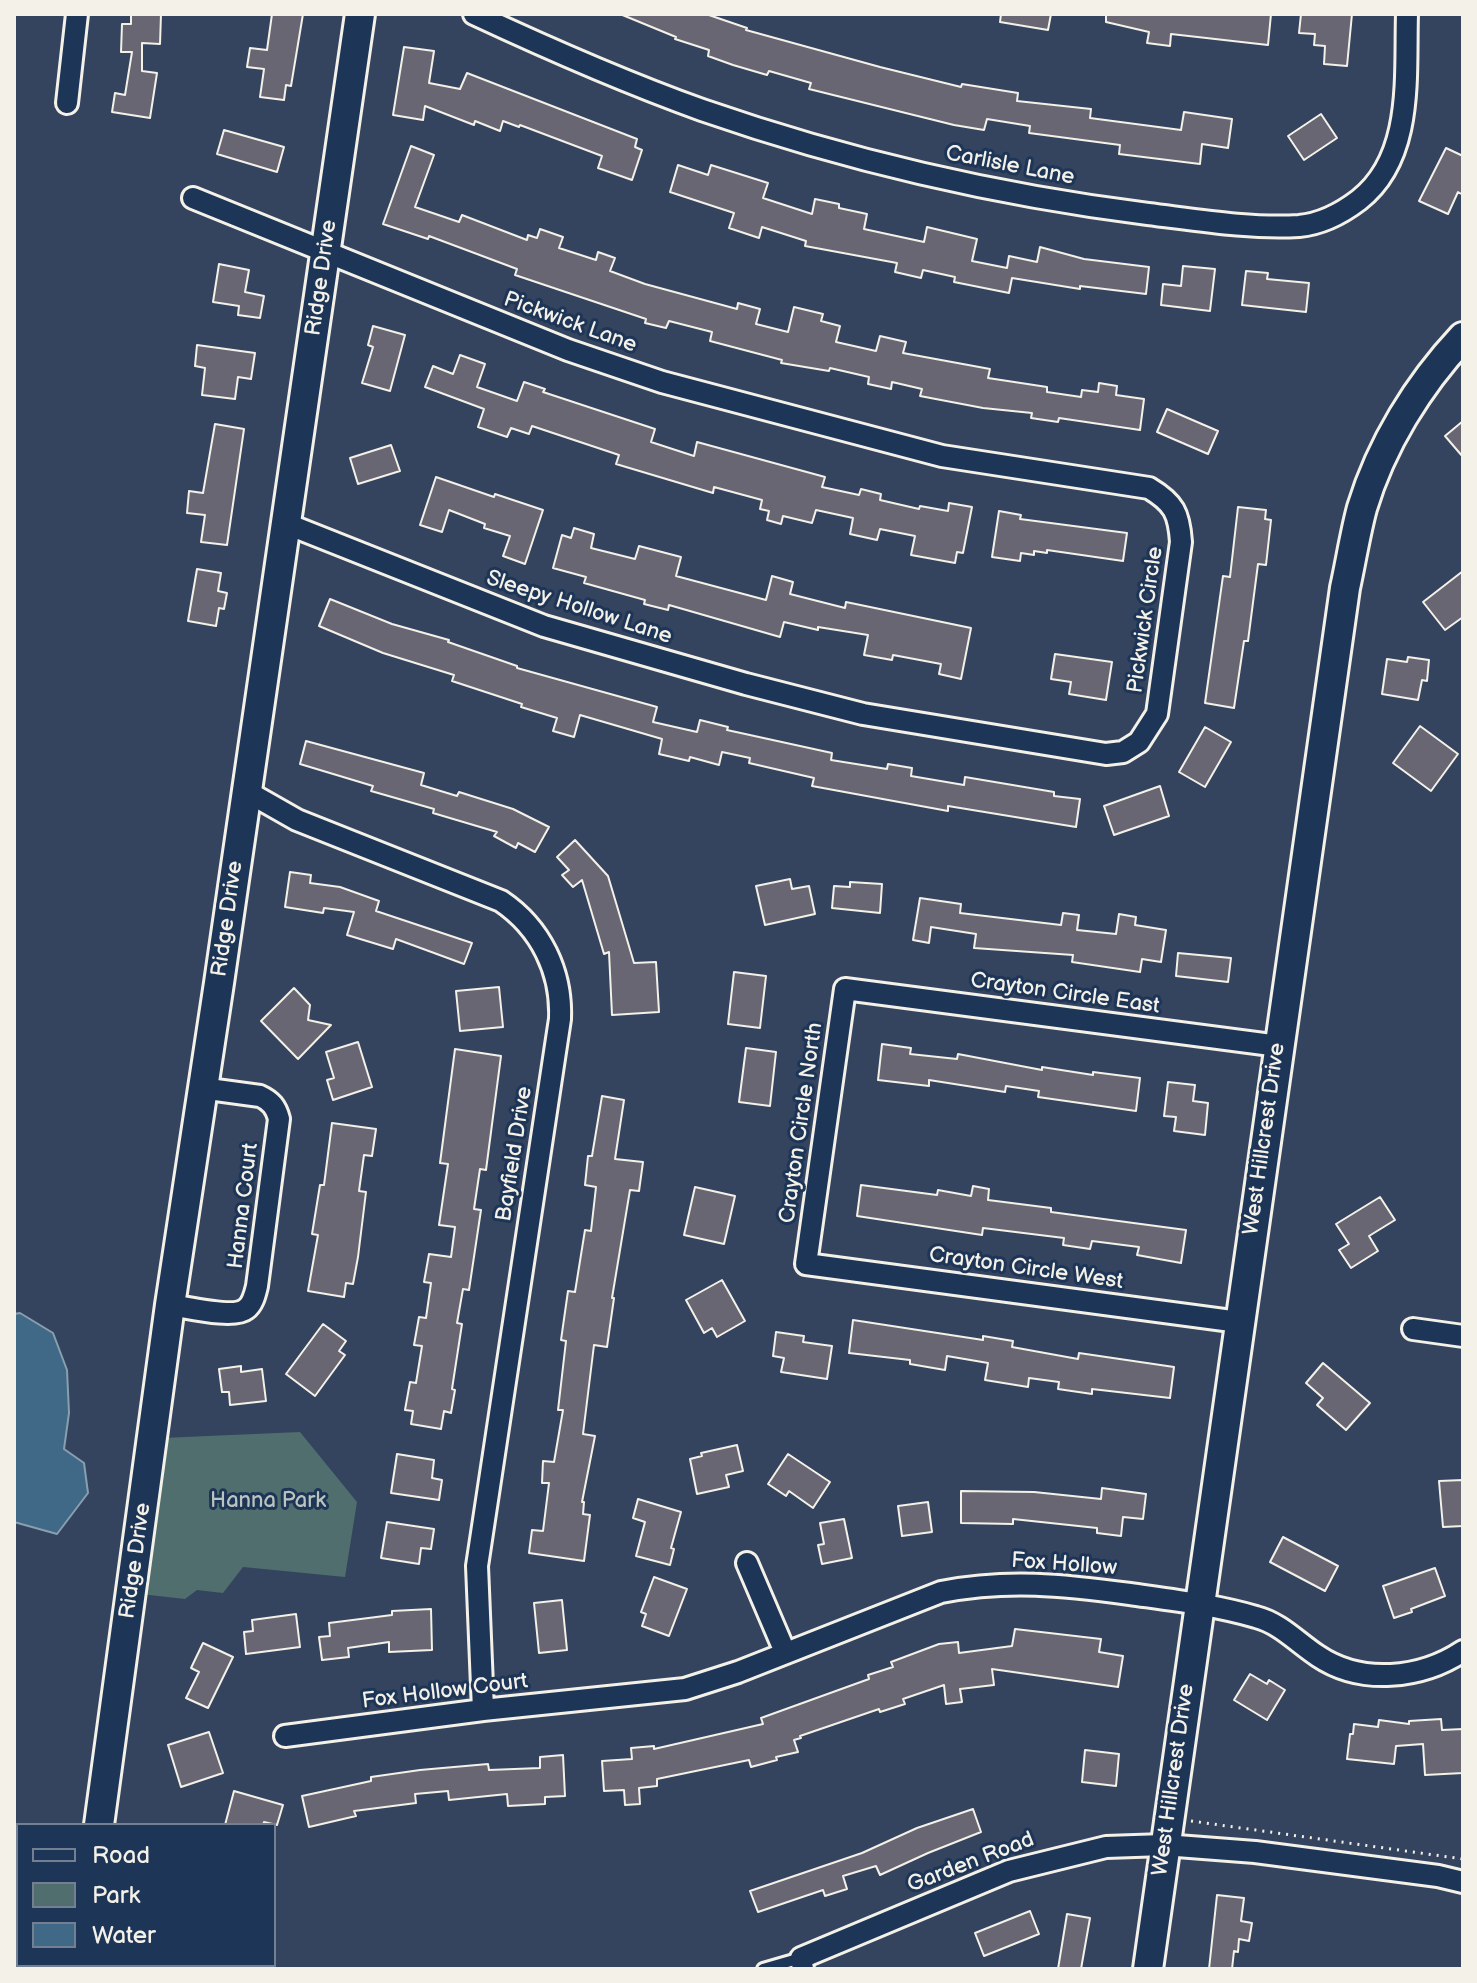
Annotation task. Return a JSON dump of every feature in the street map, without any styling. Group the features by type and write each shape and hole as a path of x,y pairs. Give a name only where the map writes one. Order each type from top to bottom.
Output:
{"street":[{"path":"67,103 77,14"},
{"name":"Ridge Drive","path":"99,1823 201,1088 287,524 360,14"},
{"name":"Carlisle Lane","path":"474,14 556,53 632,84 853,157 1102,208 1249,224 1298,226 1344,210 1361,198 1385,170 1400,134 1407,14"},
{"name":"Pickwick Lane","path":"193,198 568,350 662,382 942,456"},
{"name":"West Hillcrest Drive","path":"1148,1969 1345,588 1362,510 1393,434 1425,382 1463,337"},
{"name":"Pickwick Circle","path":"863,714 1106,754 1123,752 1139,742 1157,714 1181,542 1180,523 1165,497 1149,488 942,456"},
{"name":"Sleepy Hollow Lane","path":"287,524 544,626 863,714"},
{"name":"Bayfield Drive","path":"246,791 297,820 501,901 517,912 550,958 557,976 561,997 560,1019 477,1566 483,1710"},
{"name":"Crayton Circle East","path":"845,989 1279,1046"},
{"name":"Crayton Circle North","path":"806,1264 845,989"},
{"name":"Hanna Court","path":"170,1305 241,1312 250,1306 257,1286 279,1119 268,1100 260,1096 201,1088"},
{"name":"Crayton Circle West","path":"806,1264 1239,1322"},
{"path":"1413,1329 1463,1336"},
{"path":"747,1563 785,1652"},
{"name":"Fox Hollow","path":"611,1698 697,1686 941,1592 976,1585 1049,1583 1198,1603 1260,1617 1285,1631 1320,1658 1365,1674 1410,1673 1430,1668 1463,1651"},
{"name":"Fox Hollow Court","path":"285,1736 483,1710 611,1698"},
{"name":"Garden Road","path":"802,1964 1009,1871 1106,1847 1164,1845 1255,1852 1463,1882"}],"lane":[{"path":"763,1969 802,1964"}],"path":[{"path":"1191,1821 1463,1859"}],"green space":[{"name":"Hanna Park","path":"300,1432 357,1502 345,1577 243,1567 223,1593 197,1590 185,1599 140,1594 162,1438"}],"water":[{"path":"20,1313 53,1333 67,1370 69,1413 64,1449 84,1463 88,1493 57,1534 14,1522 14,1314"}],"building":[{"path":"131,14 161,14 160,44 142,43 142,71 157,73 150,118 112,112 115,93 125,95 132,52 121,52 122,24 131,24"},
{"path":"272,14 303,14 291,86 286,85 284,100 260,97 264,69 247,67 250,48 267,50"},
{"path":"620,14 706,14 746,30 880,67 961,87 962,84 1018,93 1017,101 1091,109 1090,118 1181,130 1184,112 1232,119 1228,148 1202,144 1200,164 1119,154 1120,145 1029,133 1030,126 987,119 984,130 954,125 809,89 811,83 769,71 767,75 733,65 708,56 709,50 675,39"},
{"path":"1001,14 1051,14 1048,30 1000,22"},
{"path":"1106,14 1271,14 1268,45 1171,34 1170,46 1147,43 1149,32 1106,22"},
{"path":"1301,14 1352,14 1347,66 1324,64 1325,46 1314,45 1315,34 1299,33"},
{"path":"404,47 434,51 429,83 460,89 467,73 637,139 635,147 642,150 632,180 598,168 602,156 520,125 503,121 500,131 475,121 474,125 425,106 423,120 393,115"},
{"path":"1321,114 1337,138 1304,160 1288,136"},
{"path":"224,130 284,147 277,172 217,154"},
{"path":"411,146 434,155 415,207 459,222 462,215 527,240 528,235 537,238 540,229 563,237 559,248 596,260 598,252 615,258 610,271 645,284 737,309 738,303 760,309 756,324 788,332 794,307 823,314 821,321 840,326 836,342 876,351 880,336 906,342 903,353 990,369 988,378 1047,387 1047,392 1081,397 1082,390 1098,392 1099,383 1117,386 1116,395 1144,399 1140,430 1059,418 1058,422 1031,418 1032,413 983,408 920,396 922,389 892,382 891,389 868,384 869,377 830,368 829,371 781,363 782,360 710,341 712,332 669,321 666,328 645,323 646,319 515,275 517,269 429,236 428,239 383,224"},
{"path":"1446,148 1463,156 1463,195 1458,192 1448,214 1419,201"},
{"path":"678,165 708,175 711,165 768,183 763,198 812,214 815,199 839,204 839,208 867,214 864,229 924,242 927,227 977,239 972,261 1007,268 1009,256 1037,262 1040,247 1084,259 1149,267 1146,294 1080,286 1080,289 1012,278 1009,293 954,282 955,277 923,270 921,278 895,272 897,263 805,246 806,241 762,227 759,238 729,228 734,213 670,192"},
{"path":"219,264 249,270 245,292 264,296 260,318 238,315 239,306 213,302"},
{"path":"1183,266 1215,269 1210,311 1161,305 1163,284 1181,286"},
{"path":"1246,271 1268,273 1267,279 1309,283 1306,312 1242,305"},
{"path":"373,326 405,335 390,391 362,383 373,347 368,345"},
{"path":"197,345 255,353 251,379 238,377 235,399 202,395 205,368 195,366"},
{"path":"460,355 485,364 477,387 517,401 524,382 545,389 543,392 655,429 651,442 694,456 697,442 825,477 822,487 859,495 861,489 881,494 880,500 919,509 920,506 948,511 949,503 972,507 963,553 957,552 955,563 911,555 915,536 880,529 877,540 850,534 853,518 816,510 812,523 783,516 781,524 767,520 769,511 760,509 762,500 714,487 713,493 616,464 619,455 532,426 529,434 511,428 507,437 478,427 484,409 425,387 433,366 453,374"},
{"path":"1167,409 1218,431 1208,454 1157,432"},
{"path":"1463,421 1463,457 1445,436"},
{"path":"215,424 244,429 227,545 201,542 205,515 187,513 189,491 203,493"},
{"path":"391,445 400,471 358,484 350,458"},
{"path":"436,477 543,510 525,564 503,556 510,536 484,528 485,524 449,510 442,532 420,525"},
{"path":"1238,507 1266,510 1265,519 1271,520 1266,565 1258,564 1248,641 1244,641 1234,708 1205,703 1223,576 1230,577"},
{"path":"999,511 1021,515 1020,519 1127,533 1123,561 1047,550 1047,553 1034,551 1034,555 1021,553 1020,561 992,557"},
{"path":"574,528 594,534 591,548 635,559 639,546 681,557 676,576 766,600 772,576 793,582 790,594 845,608 846,602 971,628 961,679 939,674 941,664 893,655 892,660 864,655 868,635 818,627 818,630 784,622 780,637 669,605 668,610 644,604 645,600 584,583 586,577 553,568 562,535 571,538"},
{"path":"197,569 221,573 218,591 227,593 224,609 219,608 216,626 188,621"},
{"path":"1463,571 1463,617 1445,630 1423,602"},
{"path":"330,599 392,624 449,640 517,668 657,707 653,722 697,732 700,720 728,727 727,730 832,753 831,760 887,769 888,764 912,768 911,776 964,785 965,777 1080,799 1076,827 948,806 948,811 812,786 814,778 749,763 750,758 722,752 719,765 690,757 689,761 659,754 662,739 580,715 574,737 553,731 557,718 452,681 454,675 383,653 319,626"},
{"path":"1055,654 1112,662 1106,700 1069,694 1071,682 1051,679"},
{"path":"1408,657 1429,660 1427,681 1422,680 1418,700 1382,694 1387,659 1407,662"},
{"path":"1420,726 1458,754 1431,791 1393,763"},
{"path":"1205,727 1231,742 1205,787 1179,772"},
{"path":"306,741 424,773 421,785 457,796 459,792 513,809 549,827 535,852 518,843 516,848 494,836 497,832 371,791 373,786 300,764"},
{"path":"1160,786 1169,816 1114,835 1104,806"},
{"path":"575,840 608,876 634,963 656,962 659,1012 612,1015 609,952 604,954 582,880 573,887 562,875 569,870 557,857"},
{"path":"290,872 311,875 310,883 340,887 379,901 376,911 472,943 464,964 396,939 393,949 347,935 354,912 324,908 323,913 285,907"},
{"path":"790,879 792,889 809,886 815,914 765,925 756,886"},
{"path":"850,882 882,884 880,913 832,908 834,886 850,887"},
{"path":"920,898 961,904 960,913 1061,925 1063,913 1079,915 1077,930 1116,934 1119,914 1136,917 1135,925 1166,930 1161,962 1142,959 1140,972 1072,962 1073,955 974,948 976,934 931,927 929,943 913,940"},
{"path":"1178,953 1231,958 1228,982 1176,976"},
{"path":"734,972 766,976 760,1028 728,1024"},
{"path":"499,987 503,1027 460,1031 456,991"},
{"path":"294,988 310,1005 308,1020 331,1025 298,1059 261,1021"},
{"path":"358,1042 372,1087 333,1100 327,1080 334,1078 326,1052"},
{"path":"882,1044 911,1048 910,1054 957,1059 958,1054 1042,1070 1042,1067 1140,1078 1136,1111 1038,1097 1039,1091 1006,1086 1005,1092 929,1080 929,1086 878,1080"},
{"path":"746,1048 776,1052 770,1106 739,1102"},
{"path":"455,1049 501,1056 486,1170 480,1169 474,1209 481,1210 469,1290 463,1289 457,1323 462,1324 452,1389 455,1390 451,1413 444,1411 441,1429 411,1424 413,1411 405,1410 410,1382 416,1383 422,1346 414,1345 419,1317 426,1318 431,1283 424,1282 429,1254 451,1257 455,1227 439,1225 448,1164 440,1163"},
{"path":"1168,1082 1195,1085 1193,1101 1208,1103 1205,1135 1174,1131 1176,1117 1164,1116"},
{"path":"602,1096 624,1100 615,1159 643,1162 639,1191 630,1190 607,1347 594,1345 583,1434 595,1436 582,1502 583,1514 590,1515 584,1561 529,1553 532,1530 543,1531 549,1483 542,1483 543,1461 554,1462 563,1410 558,1410 566,1341 561,1340 568,1291 575,1292 585,1230 591,1231 596,1187 585,1185 588,1156 592,1156"},
{"path":"332,1123 376,1129 372,1156 364,1155 359,1191 366,1192 358,1257 353,1284 346,1283 344,1297 308,1291 318,1235 312,1234 320,1185 324,1185"},
{"path":"861,1185 937,1195 938,1190 971,1196 973,1186 989,1189 988,1200 1051,1208 1051,1212 1186,1230 1181,1263 1137,1255 1139,1247 1092,1241 1090,1249 1063,1245 1064,1238 983,1228 982,1235 857,1216"},
{"path":"695,1187 735,1196 724,1244 684,1235"},
{"path":"1380,1197 1395,1220 1369,1236 1378,1251 1351,1268 1339,1250 1349,1244 1336,1224"},
{"path":"722,1280 745,1321 717,1337 712,1328 704,1333 686,1300"},
{"path":"853,1320 983,1340 983,1336 1013,1341 1012,1347 1078,1359 1079,1353 1174,1367 1170,1398 1092,1389 1092,1394 1058,1389 1059,1382 1029,1378 1028,1387 985,1380 988,1363 947,1356 945,1370 910,1364 910,1360 849,1353"},
{"path":"323,1324 346,1341 339,1351 345,1355 315,1396 286,1374"},
{"path":"776,1332 804,1336 803,1342 832,1346 827,1379 781,1372 784,1358 773,1356"},
{"path":"1323,1363 1370,1403 1346,1430 1317,1405 1323,1398 1306,1383"},
{"path":"241,1366 241,1372 262,1369 266,1401 230,1405 229,1392 222,1392 219,1369"},
{"path":"737,1445 743,1471 726,1475 729,1487 697,1494 690,1459 702,1456 701,1453"},
{"path":"397,1454 434,1460 432,1478 442,1480 439,1500 391,1493"},
{"path":"788,1454 830,1482 813,1508 789,1491 786,1496 768,1484"},
{"path":"1463,1480 1463,1526 1443,1527 1439,1481"},
{"path":"1102,1488 1146,1494 1143,1519 1123,1517 1121,1536 1097,1533 1097,1528 1013,1519 1013,1524 961,1523 961,1491 1034,1492 1101,1499"},
{"path":"638,1499 681,1512 671,1548 674,1549 670,1565 636,1556 645,1522 633,1518"},
{"path":"928,1502 932,1532 902,1536 898,1506"},
{"path":"844,1519 852,1558 822,1564 818,1545 824,1544 820,1523"},
{"path":"387,1522 434,1529 431,1549 421,1548 419,1564 381,1558"},
{"path":"1283,1537 1338,1566 1325,1591 1270,1562"},
{"path":"1435,1568 1445,1596 1394,1618 1383,1586"},
{"path":"654,1577 687,1589 669,1636 642,1626 646,1614 641,1612"},
{"path":"562,1600 567,1650 539,1653 534,1603"},
{"path":"431,1609 432,1650 389,1652 389,1642 348,1648 349,1657 322,1660 319,1637 330,1636 329,1623 392,1615 392,1611"},
{"path":"296,1614 300,1647 246,1654 244,1632 253,1631 252,1620"},
{"path":"1015,1629 1101,1639 1099,1652 1123,1656 1118,1687 992,1669 994,1685 960,1689 962,1702 946,1704 944,1685 903,1699 905,1704 880,1712 879,1709 800,1736 794,1740 798,1752 776,1757 777,1760 751,1767 749,1760 657,1779 657,1786 639,1788 640,1804 625,1805 624,1790 604,1791 602,1761 632,1759 631,1748 654,1746 654,1749 763,1724 761,1718 869,1679 868,1675 893,1667 891,1662 939,1644 958,1642 959,1653 1012,1646"},
{"path":"203,1643 233,1657 208,1708 186,1698 199,1672 191,1668"},
{"path":"1250,1674 1267,1684 1269,1680 1285,1690 1267,1720 1234,1700"},
{"path":"1441,1719 1442,1730 1463,1729 1463,1773 1425,1775 1423,1744 1396,1746 1394,1764 1347,1759 1354,1724 1378,1727 1379,1720 1409,1724 1409,1721"},
{"path":"209,1732 223,1773 181,1787 168,1745"},
{"path":"1085,1750 1119,1754 1116,1786 1082,1782"},
{"path":"563,1755 565,1796 545,1797 545,1804 508,1806 507,1794 449,1800 448,1791 415,1794 416,1803 354,1811 356,1816 309,1827 302,1796 371,1781 371,1777 420,1770 488,1764 489,1770 540,1768 540,1757"},
{"path":"234,1791 283,1805 277,1825 264,1822 226,1823"},
{"path":"973,1809 981,1832 880,1875 876,1866 843,1876 847,1889 825,1896 823,1890 758,1912 750,1891 862,1853 917,1828"},
{"path":"1217,1895 1244,1898 1241,1921 1252,1923 1249,1941 1239,1939 1232,1969 1209,1969"},
{"path":"1030,1911 1039,1934 984,1956 975,1933"},
{"path":"1067,1914 1090,1918 1081,1969 1058,1969"}]}
